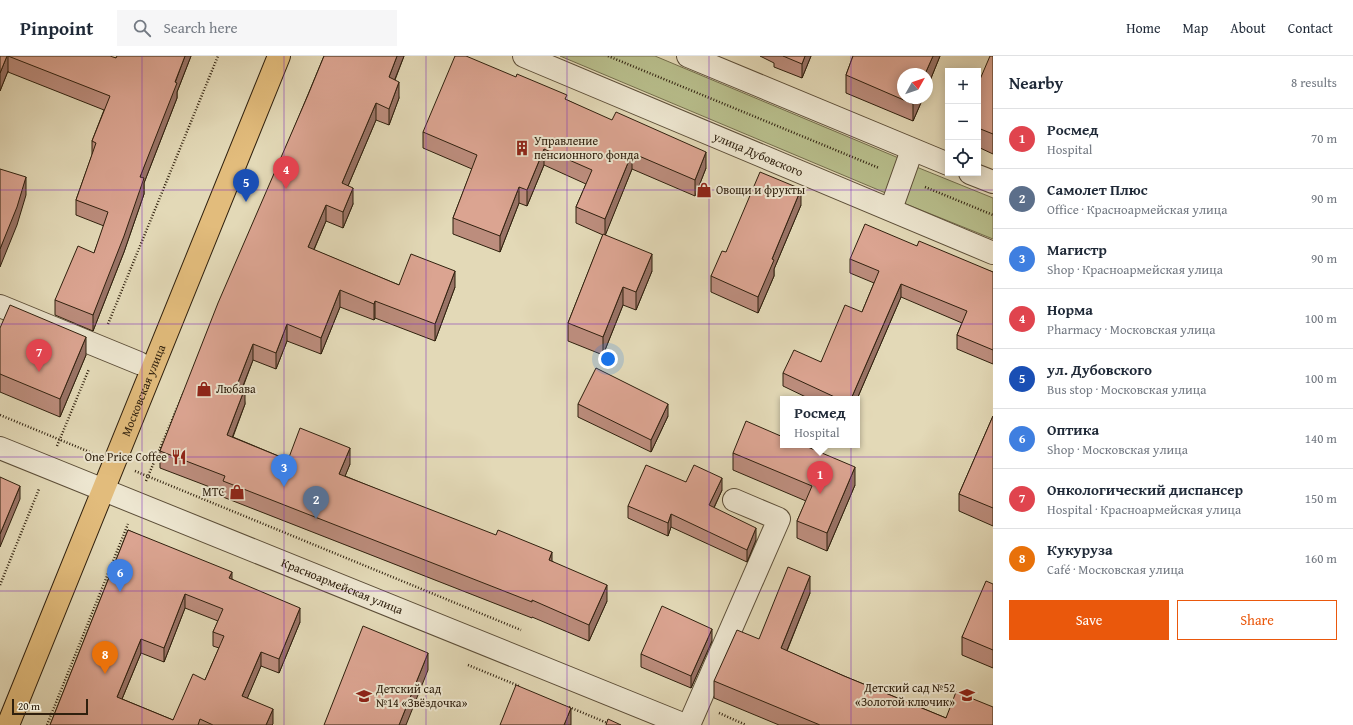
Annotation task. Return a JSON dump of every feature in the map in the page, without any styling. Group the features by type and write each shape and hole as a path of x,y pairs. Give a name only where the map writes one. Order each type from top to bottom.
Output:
{"main road":[{"name":"Московская улица","path":"108,460 139,363 264,56"},
{"name":"Московская улица","path":"0,706 96,488 279,56"},
{"name":"Московская улица","path":"8,725 96,488"}],"street":[{"name":"улица Дубовского","path":"524,56 993,253"},
{"path":"688,56 945,163"},
{"path":"891,209 912,150"},
{"path":"978,176 993,182"},
{"path":"0,306 139,363"},
{"name":"Красноармейская улица","path":"0,448 685,725"},
{"path":"689,725 779,519 734,500"}],"path":[{"path":"105,329 218,56"},
{"path":"608,56 993,215"},
{"path":"0,585 90,366"},
{"path":"47,725 136,503 185,389"},
{"path":"0,415 523,631"},
{"path":"698,705 746,725"}],"green space":[{"path":"560,56 655,56 901,159 888,194"},
{"path":"914,166 993,198 993,239 901,202"}],"building":[{"path":"0,56 7,56 0,73"},
{"path":"8,56 110,56 116,58 117,56 185,56 175,82 177,83 140,177 144,178 124,236 93,315 55,300 78,246 94,253 108,212 76,200 96,143 92,141 110,96"},
{"path":"324,56 397,56 389,77 399,82 389,109 376,103 342,183 353,188 343,212 326,205 308,247 399,285 411,254 455,271 435,324 375,301 374,304 340,290 321,338 287,324 276,353 253,344 237,385 245,388 227,435 288,460 300,428 350,448 339,474 496,535 498,530 552,552 549,560 607,585 589,625 532,600 532,602 223,481 225,476 160,451 218,303"},
{"path":"455,56 466,56 516,77 517,74 567,95 565,99 612,120 616,112 706,152 695,180 632,153 605,219 576,207 592,170 544,149 527,190 519,187 500,236 453,218 477,155 423,132"},
{"path":"783,56 805,56 802,64"},
{"path":"853,56 933,56 928,68 897,68 897,97 846,75"},
{"path":"990,56 993,56 993,134 981,129 981,77"},
{"path":"0,169 26,177 17,207 0,249"},
{"path":"760,172 801,189 758,297 711,276 722,251 726,252"},
{"path":"865,224 917,246 919,241 993,272 993,350 957,335 967,311 901,284 852,396 833,396 783,373 794,350 821,362 845,305 862,312 879,271 850,259"},
{"path":"603,234 652,254 636,292 623,287 603,337 568,323"},
{"path":"10,305 86,337 60,399 0,374 0,328"},
{"path":"596,368 668,404 651,440 578,404"},
{"path":"993,416 993,508 959,494"},
{"path":"746,421 780,436 780,448 810,448 855,467 827,533 797,521 812,486 733,453"},
{"path":"646,465 686,482 694,465 722,478 709,505 756,528 747,550 671,514 668,523 628,506"},
{"path":"0,477 20,486 0,534"},
{"path":"128,530 232,572 229,578 300,608 279,659 261,652 242,696 273,709 266,725 213,725 200,719 198,725 50,725","holes":["185,594 223,609 213,632 224,636 205,680 193,674 173,720 117,697 141,639 164,648"]},
{"path":"788,567 810,576 781,648 946,718 956,692 993,707 993,725 820,725 714,681 737,630 759,639"},
{"path":"986,581 993,584 993,650 962,637"},
{"path":"662,606 712,629 691,676 641,654"},
{"path":"363,626 428,653 399,725 324,725"},
{"path":"516,685 571,708 564,725 500,725"},
{"path":"608,719 621,725 606,725"}],"place":[{"name":"Управление пенсионного фонда","path":"522,148"},
{"name":"Норма","path":"286,189"},
{"name":"Овощи и фрукты","path":"704,190"},
{"name":"ул. Дубовского","path":"246,202"},
{"name":"Онкологический диспансер","path":"39,372"},
{"name":"Любава","path":"204,389"},
{"name":"One Price Coffee","path":"179,457"},
{"name":"Магистр","path":"284,487"},
{"name":"МТС","path":"237,492"},
{"name":"Росмед","path":"820,494"},
{"name":"Самолет Плюс","path":"316,519"},
{"name":"Оптика","path":"120,592"},
{"name":"Кукуруза","path":"105,674"},
{"name":"Детский сад №52 «Золотой ключик»","path":"967,695"},
{"name":"Детский сад №14 «Звёздочка»","path":"364,696"}]}
